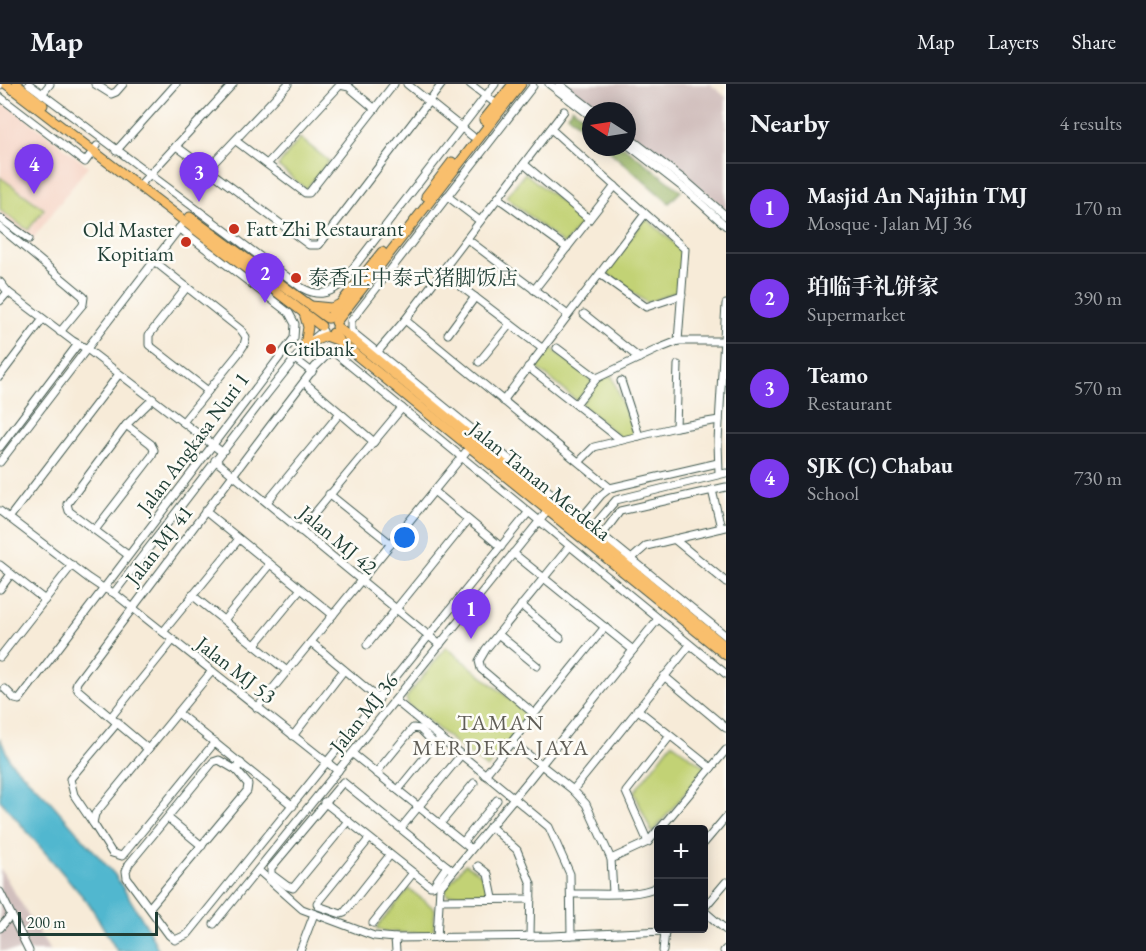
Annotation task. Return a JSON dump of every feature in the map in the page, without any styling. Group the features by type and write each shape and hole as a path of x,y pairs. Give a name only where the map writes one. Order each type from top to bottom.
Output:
{"main road":[{"path":"6,84 95,149 144,181 187,218 332,328 341,328 340,319 344,306 440,187 513,84"},
{"path":"16,84 95,149"},
{"path":"304,307 308,327 307,344 326,336 332,336 332,328 344,306 472,136 521,84"},
{"path":"304,307 344,306"},
{"name":"Jalan Taman Merdeka","path":"332,328 375,355 472,444"},
{"name":"Jalan Taman Merdeka","path":"332,328 586,536 726,655"},
{"name":"Jalan Taman Merdeka","path":"586,536 628,562 726,647"}],"street":[{"path":"29,84 116,151 144,181 187,218 302,288 315,293 328,293 340,285 495,84"},
{"path":"42,94 50,84"},
{"path":"95,84 111,93 116,92 123,84"},
{"path":"116,151 176,84"},
{"path":"144,181 233,84"},
{"path":"207,170 288,84"},
{"path":"236,141 309,194 394,84"},
{"path":"407,84 472,136"},
{"path":"176,146 309,245 316,246 442,84"},
{"path":"470,84 499,106"},
{"path":"549,84 582,109"},
{"path":"559,84 582,102"},
{"path":"267,164 340,85 349,87 375,109"},
{"path":"533,86 351,321 351,331 375,355 578,515 585,514 610,488 718,463"},
{"path":"0,97 85,162 95,149"},
{"path":"375,355 405,320 564,111"},
{"path":"550,129 685,249 678,340"},
{"path":"636,143 687,182 726,216"},
{"path":"636,151 686,190 726,226"},
{"path":"524,164 589,219"},
{"path":"534,290 615,186"},
{"path":"440,187 480,221"},
{"path":"498,198 567,248"},
{"path":"503,400 645,214"},
{"path":"0,218 29,239"},
{"path":"0,462 187,218"},
{"name":"Jalan Angkasa Nuri 1","path":"5,689 19,700 294,338 295,324 285,309 187,218"},
{"path":"0,227 84,297 83,304 60,332"},
{"path":"467,239 568,315"},
{"path":"154,261 241,330 246,337 244,345 183,422"},
{"path":"442,272 543,349"},
{"path":"600,274 646,307 682,295"},
{"path":"0,282 8,292 43,319 87,349 222,452"},
{"path":"187,287 149,335 149,345 208,391"},
{"path":"0,301 8,292"},
{"path":"448,334 475,297"},
{"path":"586,536 616,500 723,473 718,463 726,304"},
{"path":"584,314 639,358"},
{"path":"0,376 43,319"},
{"path":"405,320 580,461 610,488"},
{"path":"479,362 510,324"},
{"path":"114,593 307,344 332,328"},
{"path":"576,404 597,378 678,340 723,341"},
{"path":"0,447 78,344"},
{"path":"557,348 597,378"},
{"name":"Jalan MJ 41","path":"148,749 78,690 76,684 132,607 326,354 332,352 402,408"},
{"path":"295,359 312,372"},
{"path":"676,427 678,365"},
{"path":"528,367 621,440"},
{"path":"9,518 119,374"},
{"path":"621,381 639,436"},
{"path":"304,382 374,442"},
{"path":"128,555 69,511 67,504 126,425 153,399"},
{"path":"300,531 402,408 726,674"},
{"path":"267,502 340,412"},
{"path":"580,461 594,447 676,427 719,420"},
{"path":"95,530 152,456 154,450 151,444 126,425"},
{"path":"257,708 472,444"},
{"name":"Jalan MJ 42","path":"215,460 440,645"},
{"path":"726,487 620,511 602,535 628,562 726,636"},
{"path":"628,562 642,548 724,528 712,490"},
{"path":"434,491 501,547"},
{"path":"329,494 391,544"},
{"name":"Jalan MJ 36","path":"214,924 550,508"},
{"name":"Jalan MJ 53","path":"0,511 103,588 114,593 338,771"},
{"path":"205,511 333,615"},
{"path":"293,806 238,767 219,760 213,762 129,864 126,871 128,878 169,935 176,940 188,934 293,806 328,763 528,513"},
{"path":"368,645 468,520"},
{"path":"163,632 239,539"},
{"path":"674,539 726,582"},
{"path":"533,713 481,669 481,657 569,547"},
{"path":"513,554 633,650"},
{"path":"224,620 270,564"},
{"path":"0,565 45,600"},
{"path":"0,657 72,565"},
{"path":"0,589 11,574"},
{"path":"255,645 301,589"},
{"path":"192,596 287,671"},
{"path":"521,605 560,638"},
{"path":"318,796 369,839 433,886 471,849 514,799 658,619"},
{"path":"485,775 605,627"},
{"path":"498,634 537,666"},
{"path":"172,640 70,780 74,795 112,853 122,856 215,742"},
{"path":"310,642 379,699"},
{"path":"573,790 690,645"},
{"path":"293,736 344,670"},
{"path":"93,823 95,814 212,672"},
{"path":"664,676 726,728"},
{"path":"396,701 438,741"},
{"path":"637,709 711,768"},
{"path":"150,907 247,792 249,784 238,767 215,742 178,713"},
{"path":"376,773 413,728 420,729 461,755 549,826 570,874 571,935"},
{"path":"648,842 626,792 670,736"},
{"path":"398,790 438,741"},
{"path":"512,741 573,790 586,804 611,859 613,893"},
{"path":"663,825 726,750"},
{"path":"353,754 471,849"},
{"path":"401,828 461,755"},
{"path":"348,820 293,888 271,874 271,868 343,782 450,868"},
{"path":"440,824 474,783"},
{"path":"463,842 497,800"},
{"path":"708,838 726,817"},
{"path":"168,818 202,846"},
{"path":"490,826 521,856 531,884 530,936"},
{"path":"611,859 648,842 654,835"},
{"path":"369,839 317,903 318,906 344,913 390,855"},
{"path":"478,866 488,874 494,898"},
{"path":"437,938 440,887 450,868"},
{"path":"258,870 302,909 374,936 437,938 654,931"},
{"path":"373,923 413,873"},
{"path":"708,904 726,882"},
{"path":"571,894 613,893 654,888"},
{"path":"0,892 29,951"},
{"path":"440,900 531,899"},
{"path":"708,913 726,930"},
{"path":"300,951 314,914"},
{"path":"0,928 11,915"},
{"path":"663,951 666,933"},
{"path":"395,938 396,951"}],"shaded area":[{"path":"562,84 710,84 726,97 726,211 710,195 636,140 636,102 586,102"},
{"path":"1,100 88,166 29,244 0,221"},
{"path":"0,868 50,951 0,951"}],"green space":[{"path":"572,107 582,115 582,127 568,115"},
{"path":"300,138 329,161 306,189 278,166"},
{"path":"615,156 636,156 681,191 669,203"},
{"path":"525,173 584,220 564,245 506,197"},
{"path":"0,177 44,209 28,230 0,210"},
{"path":"646,218 683,251 678,291 647,303 604,271"},
{"path":"549,346 593,382 577,401 534,365"},
{"path":"612,376 635,436 622,439 581,404 603,377"},
{"path":"446,647 531,716 487,768 408,705 406,698"},
{"path":"672,743 706,768 659,825 654,825 652,833 634,792"},
{"path":"465,864 483,875 489,893 447,895 445,889"},
{"path":"409,889 435,909 433,934 386,932 376,928"}],"water":[{"path":"0,738 10,761 50,801 115,875 159,951 117,951 90,905 0,800"}],"place":[{"name":"SJK (C) Chabau","path":"34,194"},
{"name":"Teamo","path":"199,202"},
{"name":"Fatt Zhi Restaurant","path":"234,229"},
{"name":"Old Master Kopitiam","path":"186,242"},
{"name":"泰香正中泰式猪脚饭店","path":"296,278"},
{"name":"珀临手礼饼家","path":"265,303"},
{"name":"Citibank","path":"271,349"},
{"name":"Masjid An Najihin TMJ","path":"471,639"}],"district":[{"name":"TAMAN MERDEKA JAYA","path":"501,734"}]}
